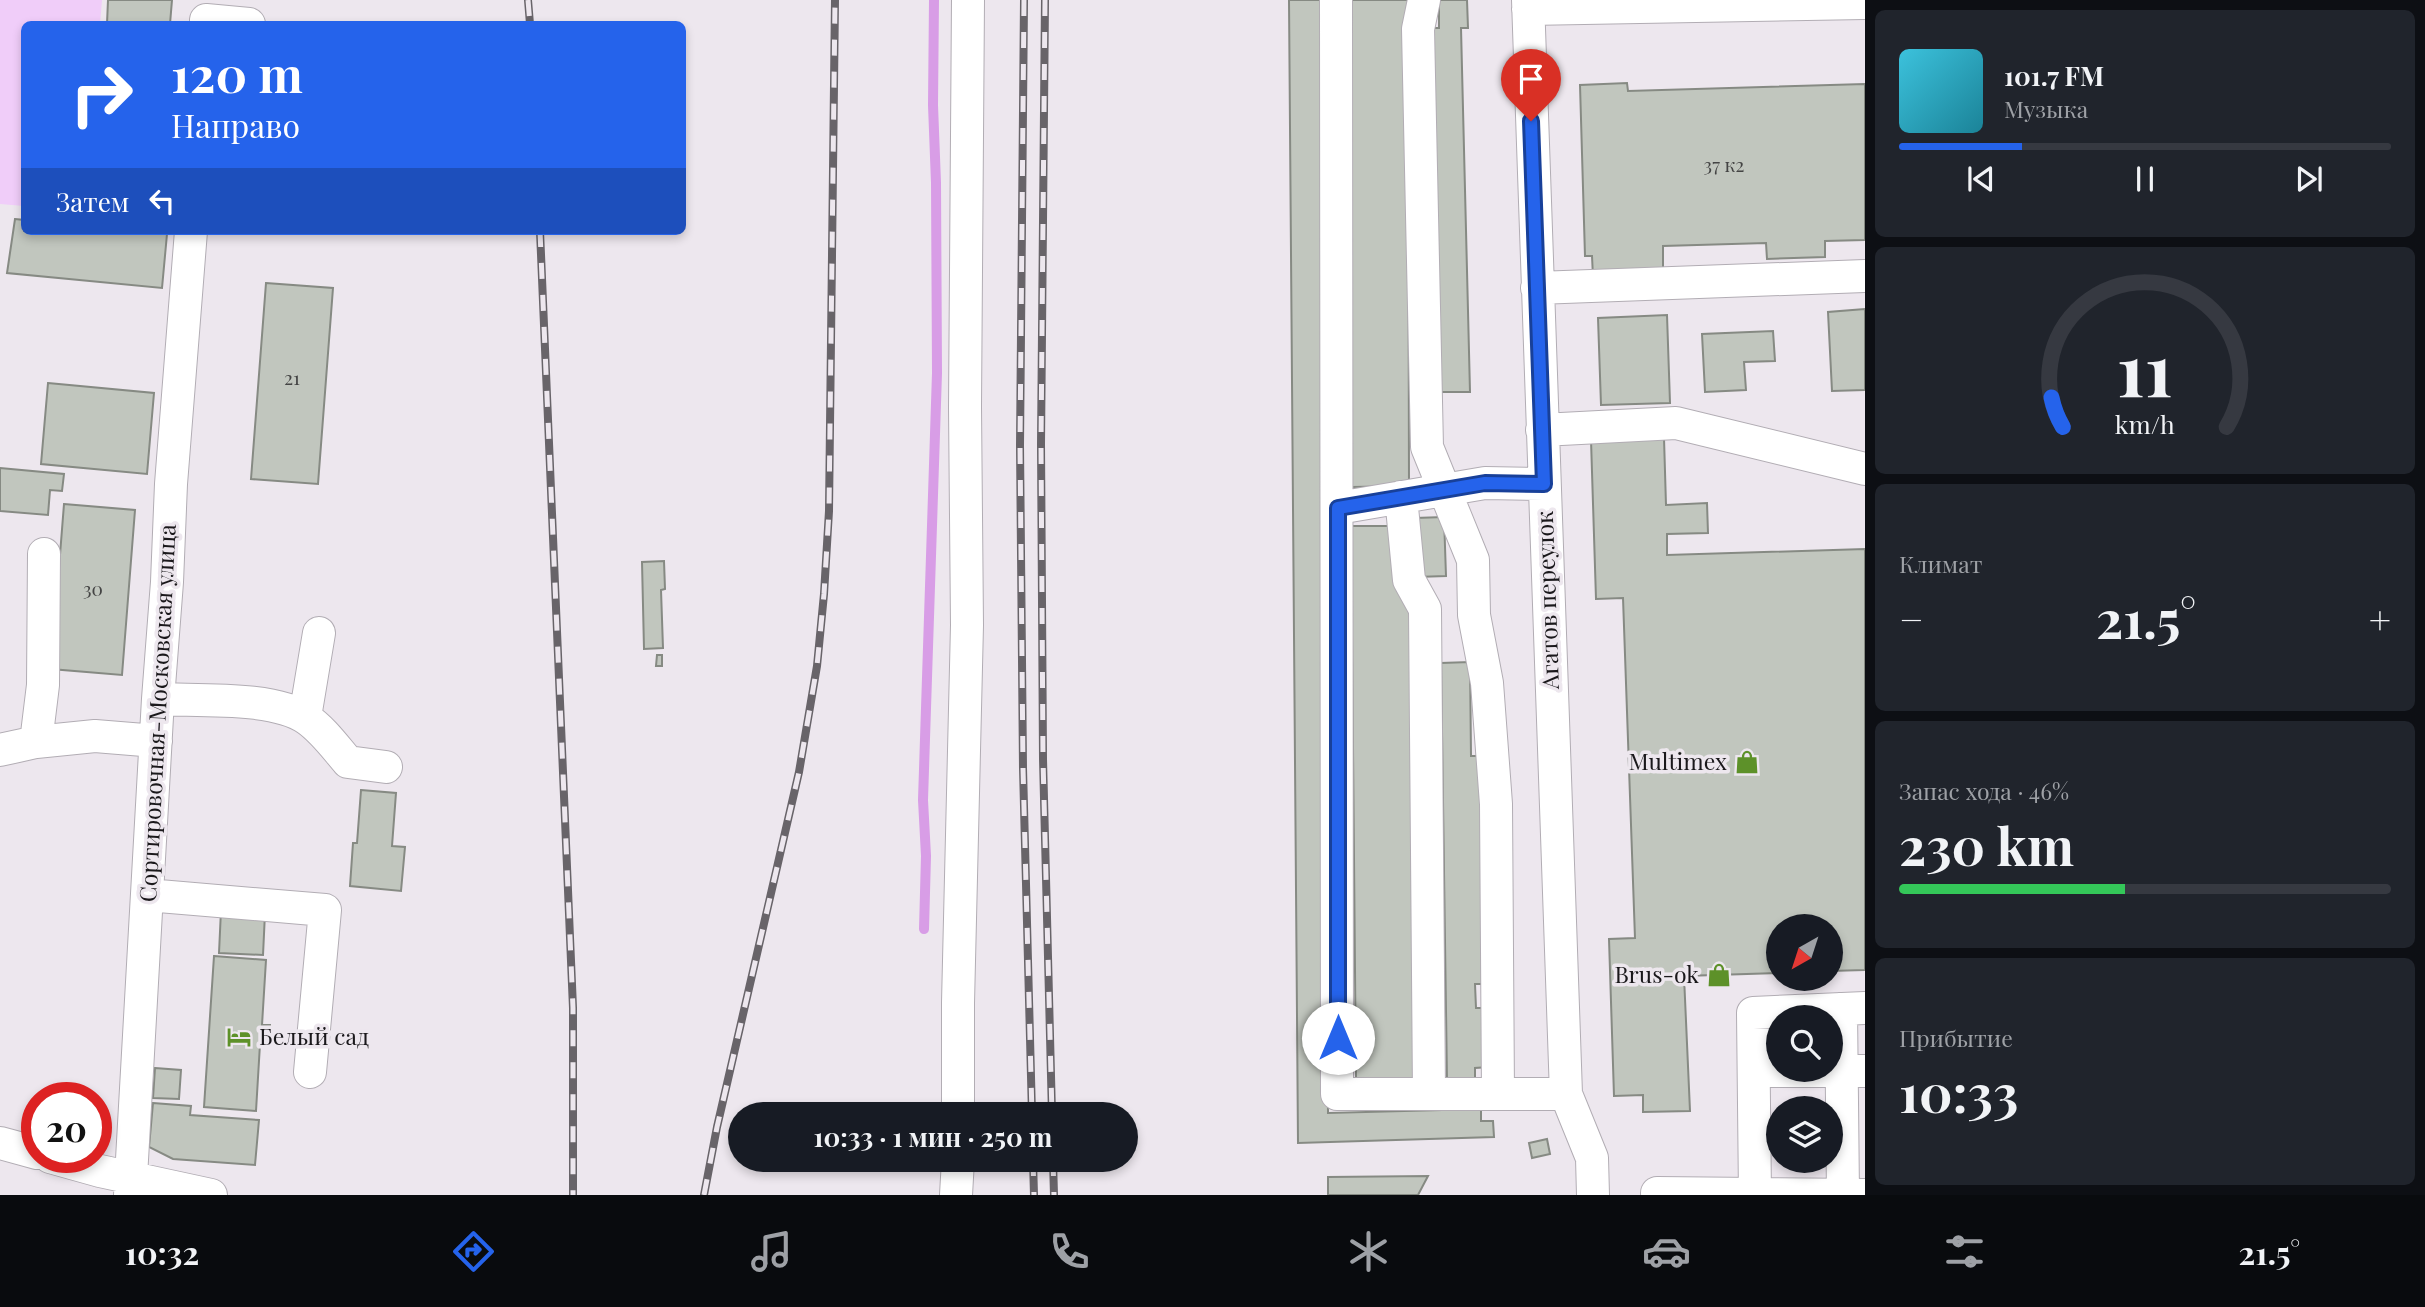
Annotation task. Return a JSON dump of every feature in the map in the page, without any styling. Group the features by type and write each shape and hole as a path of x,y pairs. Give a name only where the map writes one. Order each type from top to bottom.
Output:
{"street":[{"path":"958,1102 967,625 965,380 968,0"},
{"path":"1336,0 1337,1094 1566,1094"},
{"path":"1424,0 1418,29 1427,447 1473,560 1474,615 1487,683 1496,804 1498,1094"},
{"path":"1528,5 1865,3"},
{"name":"Агатов переулок","path":"1528,5 1566,1094 1592,1158 1592,1195"},
{"path":"208,15 235,21"},
{"name":"Сортировочная-Московская улица","path":"130,1186 171,484 191,235"},
{"path":"1537,288 1865,276"},
{"path":"1542,430 1676,423 1865,468"},
{"path":"1338,508 1485,483 1544,484"},
{"path":"1401,497 1409,580 1426,609 1429,1094"},
{"path":"36,742 43,685 44,554"},
{"path":"305,717 318,632"},
{"path":"158,699 265,704 305,717 321,730 348,762 386,766"},
{"path":"0,750 36,742 95,736 156,741"},
{"path":"147,895 325,910 310,1072"},
{"path":"1755,1194 1753,1013 1853,1009 1853,1071 1843,1195"},
{"path":"1754,1071 1853,1071"},
{"path":"0,1143 21,1149"},
{"path":"956,1195 957,1172"},
{"path":"94,1173 130,1186 211,1195"},
{"path":"1657,1193 1865,1195"}],"shaded area":[{"path":"0,0 102,0 100,21 21,21 21,206 0,204"}],"building":[{"path":"108,0 172,0 170,21 107,21"},
{"path":"1289,0 1322,0 1328,1113 1481,1109 1481,1121 1493,1121 1494,1137 1298,1143"},
{"path":"1350,0 1408,0 1409,486 1352,487"},
{"path":"1439,0 1467,0 1468,28 1461,28 1470,392 1439,392 1433,28 1439,28"},
{"path":"1627,83 1628,91 1865,84 1865,240 1825,241 1825,257 1767,259 1766,243 1663,246 1663,275 1593,277 1592,256 1585,256 1580,85"},
{"path":"15,219 21,220 21,235 167,235 162,288 7,273"},
{"path":"266,283 333,288 318,484 251,479"},
{"path":"1865,309 1865,390 1832,391 1828,312"},
{"path":"1667,315 1670,403 1601,405 1598,318"},
{"path":"1773,331 1775,361 1744,362 1746,390 1705,392 1702,334"},
{"path":"48,383 154,393 147,474 41,464"},
{"name":"Multimex","path":"1664,438 1666,505 1707,503 1708,533 1667,534 1667,555 1865,549 1865,970 1843,971 1843,914 1766,914 1766,973 1684,976 1690,1111 1643,1112 1643,1095 1614,1096 1609,939 1635,938 1623,598 1596,599 1591,440"},
{"path":"0,468 64,474 62,491 50,490 48,515 0,511"},
{"path":"64,504 135,510 122,675 51,669"},
{"path":"1444,517 1446,576 1416,577 1415,518"},
{"path":"1351,526 1399,526 1412,595 1416,1080 1356,1080"},
{"path":"664,561 665,589 661,590 663,648 644,649 642,562"},
{"path":"657,655 662,655 662,666 656,666"},
{"path":"1470,662 1471,756 1485,756 1488,984 1475,984 1476,1008 1488,1008 1489,1067 1475,1068 1475,1079 1447,1080 1441,663"},
{"path":"361,790 396,793 392,846 405,847 401,891 350,886"},
{"path":"221,910 265,913 263,955 219,953"},
{"path":"214,956 266,960 262,1025 270,1025 269,1045 260,1044 256,1111 204,1107"},
{"path":"155,1068 181,1070 179,1099 153,1098"},
{"path":"153,1103 191,1106 190,1115 259,1120 255,1165 173,1159 149,1147"},
{"path":"1547,1139 1550,1154 1532,1158 1529,1143"},
{"path":"1428,1176 1418,1195 1328,1195 1328,1177"}],"waterway":[{"path":"924,929 926,856 923,800 937,373 934,0"}],"railway":[{"path":"528,0 530,21"},
{"path":"704,1195 717,1127 799,772 817,666 829,511 835,0"},
{"path":"1024,0 1020,445 1023,768 1032,1102"},
{"path":"1045,0 1041,444 1043,759 1052,1102"},
{"path":"540,235 573,1008 573,1195"},
{"path":"1033,1172 1034,1195"},
{"path":"1053,1172 1054,1195"}],"place":[{"name":"Multimex","path":"1747,762"},
{"name":"Brus-ok","path":"1719,975"},
{"name":"Белый сад","path":"239,1037"}],"route":[{"path":"1338,1038 1338,508 1485,483 1544,484 1531,121"}]}
